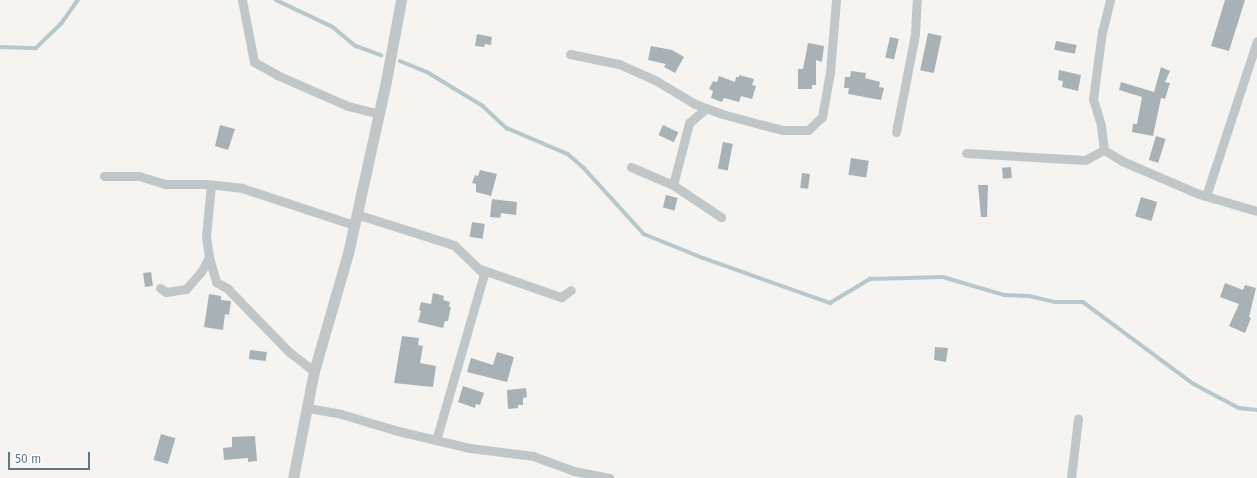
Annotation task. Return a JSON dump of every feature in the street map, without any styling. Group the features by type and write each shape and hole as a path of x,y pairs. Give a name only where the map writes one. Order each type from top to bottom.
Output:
{"street":[{"path":"242,0 254,62 277,75 348,106 379,114"},
{"path":"293,478 314,372 355,219 379,114 401,0"},
{"path":"570,54 619,64 656,80 695,104 722,114 782,130 808,130 822,117 830,72 836,0"},
{"path":"896,132 915,34 917,0"},
{"path":"1104,150 1101,126 1093,99 1102,30 1110,0"},
{"path":"1206,196 1257,41"},
{"path":"673,185 689,123 706,108"},
{"path":"966,153 1085,160 1104,150"},
{"path":"1104,150 1122,161 1206,196 1257,211"},
{"path":"631,167 673,185 720,217"},
{"path":"104,176 139,176 166,184 211,185 242,188 454,245 484,274 436,440"},
{"path":"211,185 206,236 209,257 216,282 226,288 288,351 314,372"},
{"path":"160,288 166,292 186,289 201,272 209,257"},
{"path":"480,269 561,297 571,290"},
{"path":"308,408 341,414 470,448 533,456 574,471 609,478"},
{"path":"1071,478 1078,418"}],"building":[{"path":"1225,0 1245,0 1229,51 1211,46"},
{"path":"928,33 942,36 934,73 920,70"},
{"path":"477,34 492,37 491,45 485,44 484,47 475,46"},
{"path":"890,37 899,39 894,59 885,57"},
{"path":"1056,41 1077,45 1075,54 1054,50"},
{"path":"808,43 824,46 822,62 816,60 816,85 812,85 812,89 798,89 798,69 803,69"},
{"path":"651,46 672,50 684,57 675,73 664,67 666,64 648,60"},
{"path":"1161,67 1170,71 1165,82 1170,83 1165,99 1161,98 1153,136 1132,132 1133,124 1137,124 1142,97 1119,90 1121,82 1154,92"},
{"path":"1059,70 1081,75 1078,91 1062,87 1063,81 1058,80"},
{"path":"851,71 866,73 865,78 880,82 879,87 884,88 881,100 848,94 849,88 844,88 845,77 850,77"},
{"path":"739,75 754,79 752,85 756,86 752,99 741,96 739,102 724,98 722,102 711,98 713,91 709,89 713,81 717,82 719,76 735,82 736,77 739,77"},
{"path":"220,125 235,129 228,150 215,146"},
{"path":"663,125 678,132 674,142 658,135"},
{"path":"1156,136 1166,139 1158,163 1149,160"},
{"path":"723,142 733,144 728,170 718,169"},
{"path":"851,158 869,161 866,178 848,175"},
{"path":"1011,167 1012,178 1003,179 1002,168"},
{"path":"480,170 497,174 491,196 476,192 476,184 472,183 475,175 478,176"},
{"path":"802,173 810,174 808,189 800,188"},
{"path":"978,185 988,185 987,217 981,217"},
{"path":"666,195 678,198 674,211 663,208"},
{"path":"1141,197 1157,202 1151,221 1135,216"},
{"path":"492,199 517,202 516,215 501,213 500,218 490,217"},
{"path":"472,222 485,224 482,239 470,237"},
{"path":"151,272 153,286 145,287 143,273"},
{"path":"1225,283 1243,290 1245,285 1256,288 1249,317 1251,318 1245,333 1229,326 1239,304 1220,297"},
{"path":"433,293 444,296 443,300 450,302 449,307 451,307 448,321 445,321 443,328 418,322 421,311 419,310 421,302 431,304"},
{"path":"209,294 221,296 221,300 231,301 229,315 225,314 223,330 204,327"},
{"path":"402,336 419,338 418,345 423,346 420,363 436,366 433,387 394,383"},
{"path":"935,347 948,348 946,362 934,360"},
{"path":"250,350 267,352 266,361 249,359"},
{"path":"497,352 514,357 507,382 467,372 471,358 493,365"},
{"path":"463,386 484,393 480,405 476,404 475,408 458,402"},
{"path":"526,388 527,397 523,398 523,405 518,405 518,408 508,409 507,390"},
{"path":"161,434 175,438 168,464 154,460"},
{"path":"255,436 257,461 248,462 248,458 224,460 223,448 232,447 232,437"}],"waterway":[{"path":"0,47 36,48 61,24 78,0"},
{"path":"276,0 333,27 356,46 381,55"},
{"path":"400,61 429,73 483,106 507,128 568,154 584,168 644,234 703,258 830,303 870,279 943,277 1004,295 1029,296 1056,302 1083,302 1194,384 1239,408 1257,410"}]}
